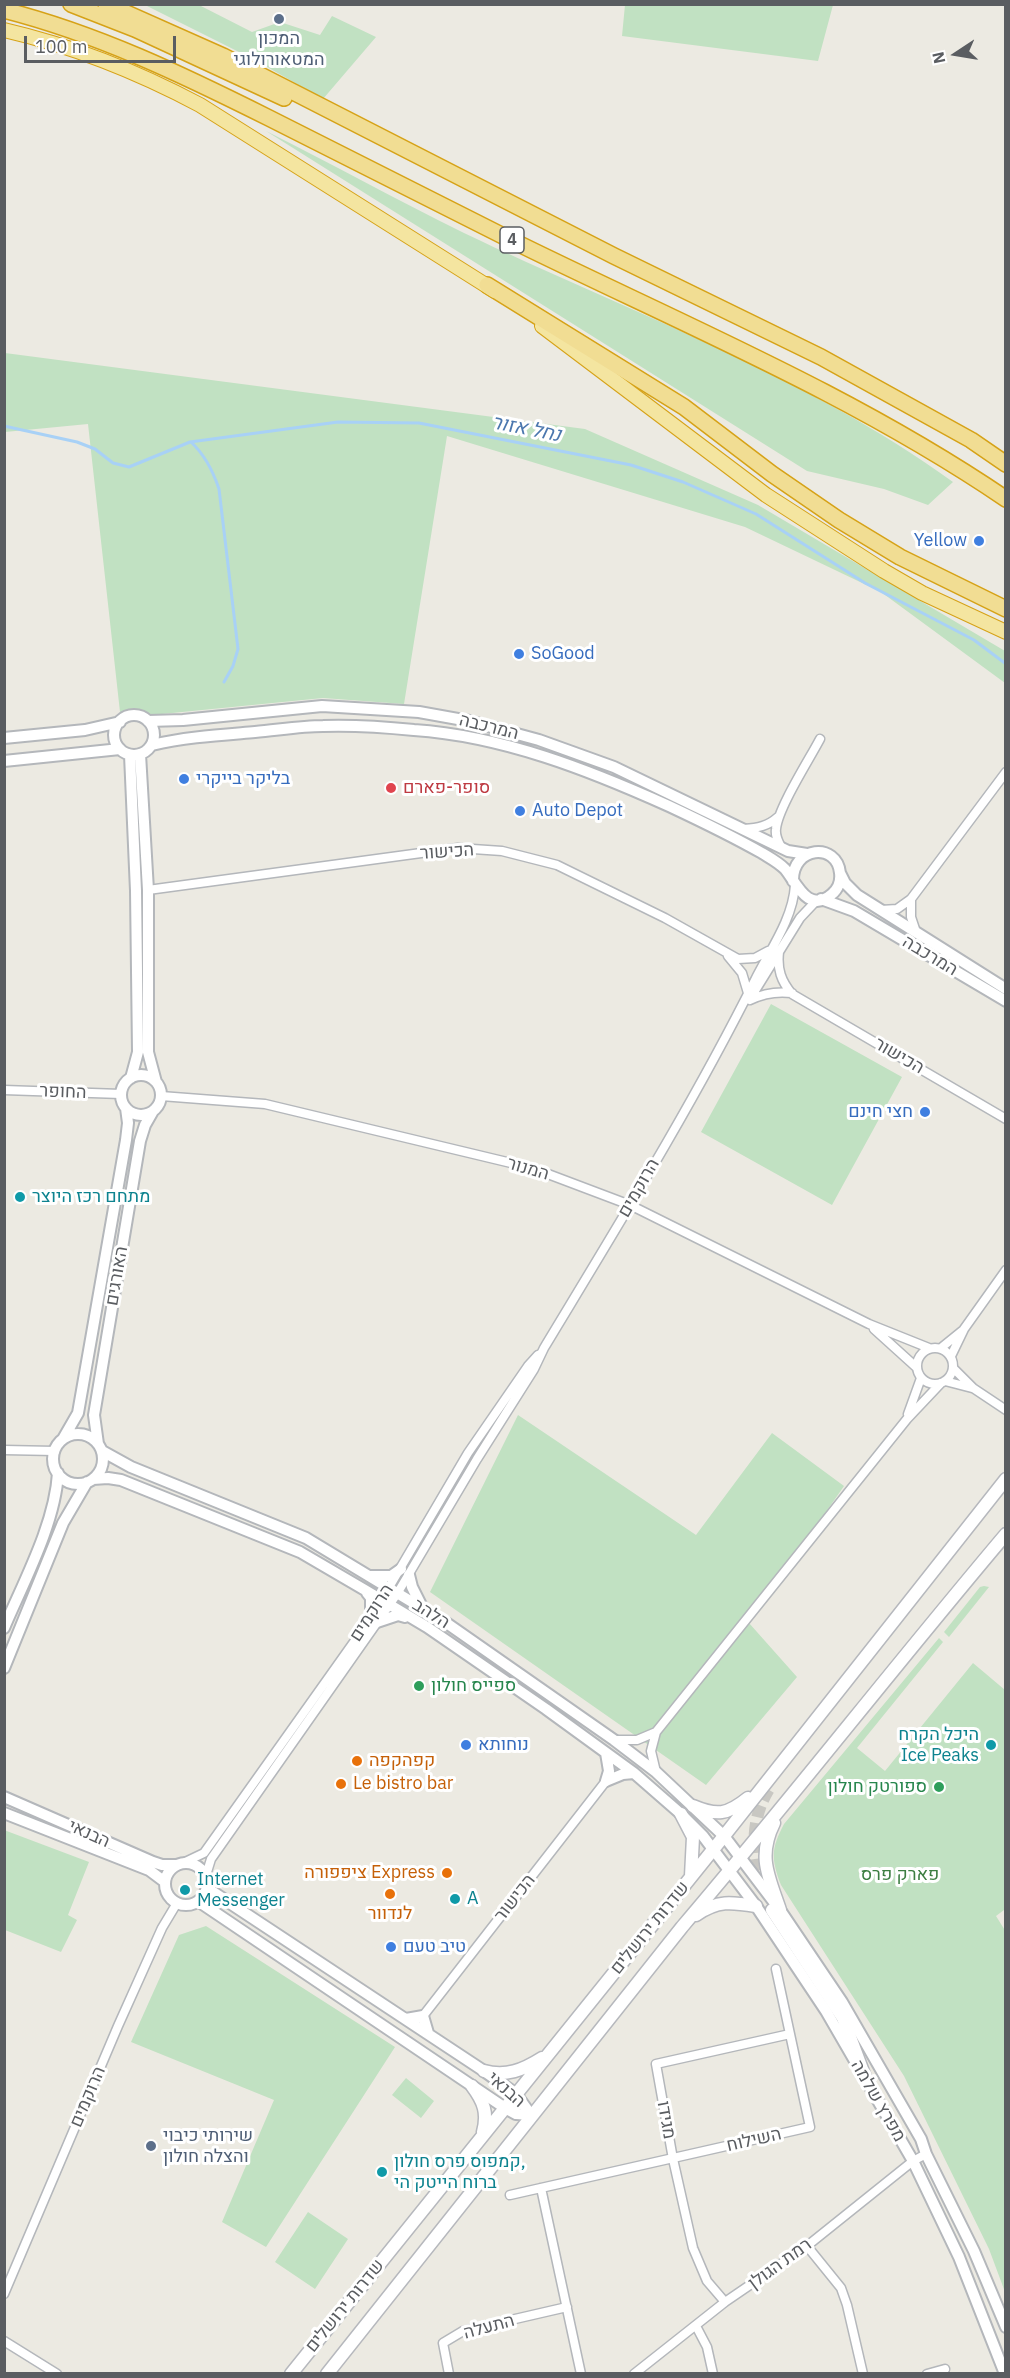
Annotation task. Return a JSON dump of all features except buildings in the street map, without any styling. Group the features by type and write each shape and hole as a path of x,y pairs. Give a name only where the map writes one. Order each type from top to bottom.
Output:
{"highway":[{"name":"4","path":"71,4 135,29 268,91 395,146 821,357 971,440 1005,464"},
{"path":"107,4 223,56 395,146"},
{"name":"4","path":"4,10 88,35 191,79 512,240 810,383 947,460 1005,499"},
{"path":"4,30 71,48 180,94 684,407 772,474 839,520 900,557 1005,609"},
{"path":"487,285 766,495 922,593 1005,632"}],"main road":[{"name":"שדרות ירושלים","path":"291,2373 713,1850 1005,1479"},
{"name":"שדרות ירושלים","path":"327,2373 682,1927 1005,1534"},
{"path":"771,1786 843,1697 887,1630"},
{"path":"693,1806 717,1813 732,1809 753,1795 774,1772"},
{"path":"788,1797 769,1833 765,1847 766,1869 776,1910 843,2018 865,2077"},
{"path":"681,1814 693,1837 691,1877"},
{"path":"682,1927 698,1913 713,1905 727,1902 756,1906"},
{"path":"484,2071 508,2073 526,2068 550,2053"},
{"path":"472,2086 485,2107 486,2119 478,2142"}],"street":[{"name":"המרכבה","path":"148,721 183,720 322,706 419,712 439,716 509,731 572,751 624,772 781,847 795,853 807,854"},
{"path":"4,738 85,730 120,722 134,716 148,721 154,732 152,745 130,753 4,761"},
{"path":"120,722 115,735 130,753 148,890 148,1052 161,1096 153,1111 139,1115 126,1108 122,1094 123,1088 131,1078 138,1052 136,891 130,753"},
{"name":"המרכבה","path":"152,745 185,738 321,726 416,730 484,741 527,751 615,782 752,847 778,863 794,883"},
{"path":"781,847 776,838 780,814 820,739"},
{"path":"880,910 897,909 911,899 1005,772"},
{"path":"744,829 771,824 780,814"},
{"name":"הכישור","path":"148,890 458,848 502,851 557,865 665,918 726,954 747,960 774,950"},
{"path":"821,852 828,855 834,859 840,873 837,887 832,893 819,899 802,894 794,883 796,865 807,854 821,852"},
{"name":"המרכבה","path":"840,873 849,888 880,910 1005,989"},
{"name":"הרוקמים","path":"207,1884 207,1872 211,1859 393,1591 468,1453 528,1366 544,1348 630,1205 774,950 790,911 794,883"},
{"name":"המרכבה","path":"819,899 854,911 1005,1001"},
{"name":"הרוקמים","path":"774,950 819,899"},
{"path":"911,899 910,917 916,932"},
{"path":"774,950 781,978 792,994"},
{"name":"הכישור","path":"726,954 742,973 748,997"},
{"path":"748,997 778,992 792,994"},
{"name":"הכישור","path":"792,994 1005,1119"},
{"path":"131,1078 149,1077 156,1083"},
{"name":"החופר","path":"4,1090 122,1094"},
{"name":"המנור","path":"161,1096 265,1104 532,1168 630,1205 869,1324 929,1348"},
{"name":"האורגים","path":"63,1439 78,1413 126,1140 128,1123 126,1108"},
{"name":"האורגים","path":"100,1447 94,1415 140,1141 153,1111"},
{"path":"1005,1270 964,1329 951,1356 953,1368 972,1388 1005,1410"},
{"name":"המנור","path":"869,1324 916,1367"},
{"path":"941,1348 964,1329"},
{"path":"951,1356 941,1348 929,1348 920,1355 916,1367 921,1378 930,1383 943,1382 972,1388"},
{"path":"656,1772 651,1751 656,1732 907,1419 943,1382 953,1368"},
{"path":"907,1419 921,1378"},
{"path":"4,1628 50,1519 57,1493 58,1473 54,1459 55,1451 63,1439 82,1434 93,1439 100,1447 101,1469 90,1480 63,1523 4,1668"},
{"name":"הלהב","path":"100,1447 131,1467 306,1538 423,1609 614,1740 656,1772 724,1836"},
{"path":"4,1450 55,1451"},
{"path":"58,1473 68,1481 81,1484 90,1480"},
{"name":"הלהב","path":"90,1480 108,1478 121,1480 300,1552 365,1590 413,1619 634,1773 681,1814 713,1850"},
{"path":"370,1576 391,1576 405,1572 423,1609"},
{"path":"365,1590 371,1598 374,1620 398,1615 413,1619"},
{"name":"הרוקמים","path":"179,1864 204,1852 374,1620"},
{"path":"614,1740 637,1740 656,1732"},
{"path":"606,1753 609,1771 606,1781"},
{"path":"606,1781 622,1774 634,1773"},
{"name":"הכישור","path":"423,2016 606,1781"},
{"name":"הבנאי","path":"4,1797 153,1862 162,1865 179,1864"},
{"name":"הבנאי","path":"4,1813 149,1870 165,1882"},
{"name":"מפרץ שלמה","path":"724,1836 842,2002 921,2139 926,2154 974,2251 1005,2327"},
{"name":"מפרץ שלמה","path":"713,1850 756,1906 826,2011 913,2161 959,2257 1005,2373"},
{"path":"189,1862 201,1868 207,1884 198,1901 188,1905 177,1903 168,1894 165,1882 167,1875 179,1864 189,1862"},
{"name":"הבנאי","path":"207,1884 484,2071 516,2094 531,2115"},
{"name":"הבנאי","path":"198,1901 505,2108 516,2114 531,2115"},
{"name":"הרוקמים","path":"4,2294 118,2026 162,1928 177,1903"},
{"name":"השילוח","path":"510,2194 810,2127 776,1969"},
{"path":"406,2019 423,2016 428,2033"},
{"name":"מגידו","path":"725,2302 707,2281 699,2265 673,2159 656,2064 790,2034"},
{"name":"רמת הגולן","path":"634,2373 725,2302 807,2246 913,2161 926,2154"},
{"path":"541,2188 581,2373"},
{"path":"807,2246 841,2288 863,2373"},
{"name":"התעלה","path":"449,2373 442,2343 463,2331 567,2307"},
{"path":"696,2326 707,2347 713,2373"},
{"path":"4,2341 57,2373"},
{"path":"927,2373 945,2369"}],"green space":[{"path":"625,4 833,5 818,61 622,36"},
{"path":"145,5 199,5 252,32 280,22 320,35 332,16 376,37 323,99 255,60"},
{"path":"266,131 464,233 776,377 896,444 953,482 928,505 884,489 807,471"},
{"path":"5,353 585,429 758,505 1005,651 1005,683 881,592 745,527 447,436 404,704 323,698 152,715 136,711 120,712 88,424 5,432"},
{"path":"771,1004 902,1077 832,1205 701,1132"},
{"path":"518,1415 696,1535 772,1433 844,1486 749,1623 797,1677 706,1785 430,1592"},
{"path":"980,1587 989,1587 949,1637 944,1632"},
{"name":"פארק פרס","path":"939,1638 943,1642 857,1748 885,1771 973,1663 1005,1690 1006,1911 996,1916 1006,1932 1005,2292 989,2249 904,2076 781,1885 774,1860 775,1847 784,1824"},
{"path":"4,1830 89,1862 68,1915 77,1920 61,1952 5,1930"},
{"path":"206,1926 395,2047 266,2247 222,2222 274,2100 131,2042 179,1935"},
{"path":"406,2078 434,2101 421,2118 392,2095"},
{"path":"308,2212 348,2239 315,2289 275,2262"}],"waterway":[{"name":"נחל אזור","path":"4,426 77,442 95,449 113,463 129,467 190,442 338,422 419,423 631,465 683,482 756,514 865,583 974,640 1006,664"},
{"path":"191,442 208,464 219,489 238,649 233,666 224,682"}],"tunnel":[{"path":"763,1888 756,1862 756,1823 759,1810 771,1786"}],"place":[{"name":"המכון המטאורולוגי","path":"279,19"},
{"name":"Yellow","path":"979,541"},
{"name":"SoGood","path":"519,654"},
{"name":"בליקר בייקרי","path":"184,779"},
{"name":"סופר-פארם","path":"391,788"},
{"name":"Auto Depot","path":"520,811"},
{"name":"חצי חינם","path":"925,1112"},
{"name":"מתחם רכז היוצר","path":"20,1197"},
{"name":"ספייס חולון","path":"419,1686"},
{"name":"נוחותא","path":"466,1745"},
{"name":"היכל הקרח Ice Peaks","path":"991,1745"},
{"name":"קפהקפה","path":"357,1761"},
{"name":"Le bistro bar","path":"341,1784"},
{"name":"ספורטק חולון","path":"939,1787"},
{"name":"ציפפורה Express","path":"447,1873"},
{"name":"Internet Messenger","path":"185,1890"},
{"name":"לנדוור","path":"390,1894"},
{"name":"A","path":"455,1899"},
{"name":"טיב טעם","path":"391,1947"},
{"name":"שירותי כיבוי והצלה חולון","path":"151,2146"},
{"name":"קמפוס פרס חולון, ברוח הייטק הי","path":"382,2172"}]}
